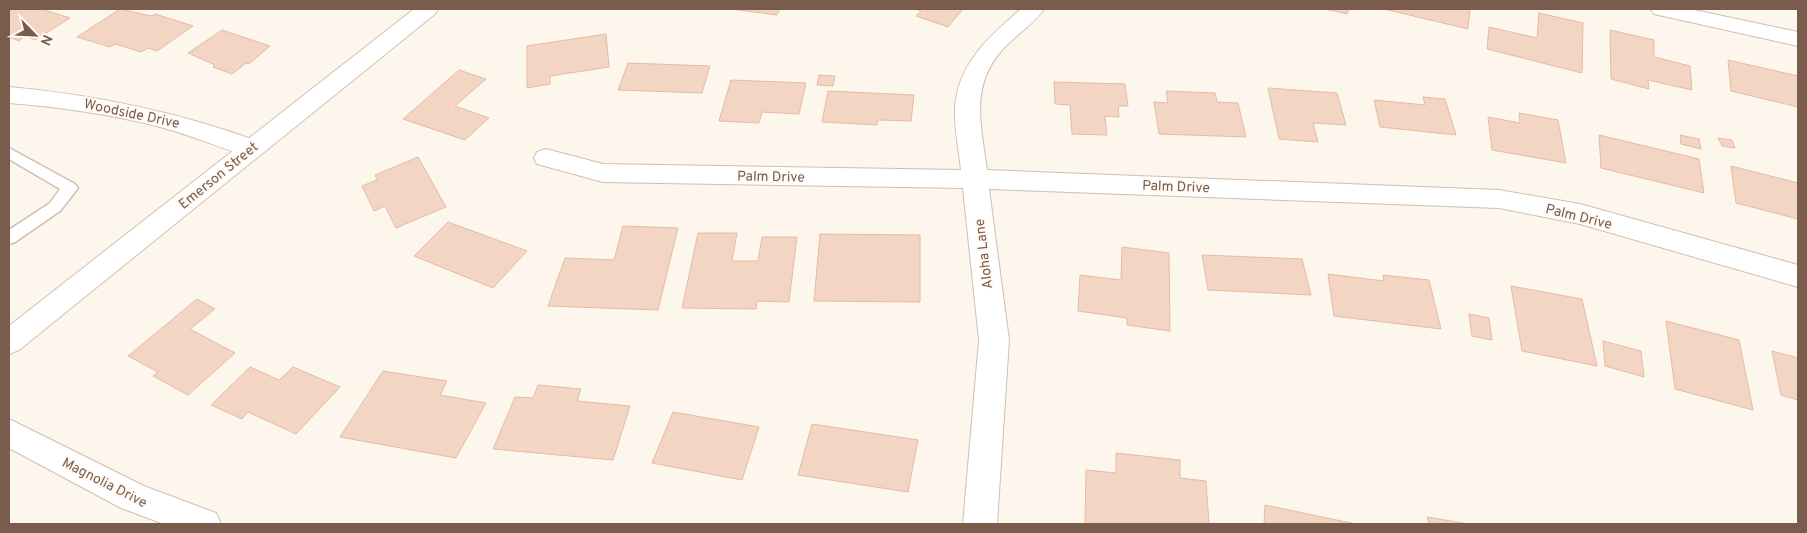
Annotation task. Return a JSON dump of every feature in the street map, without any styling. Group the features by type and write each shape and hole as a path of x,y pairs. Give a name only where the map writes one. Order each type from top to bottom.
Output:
{"street":[{"name":"Emerson Street","path":"9,342 427,9"},
{"name":"Aloha Lane","path":"980,524 994,340 974,179 967,108 969,88 976,68 988,50 1033,9"},
{"path":"1662,9 1798,39"},
{"name":"Woodside Drive","path":"9,95 93,103 134,111 211,132 252,148"},
{"name":"Palm Drive","path":"546,158 602,173 974,179 1499,199 1580,214 1798,276"},
{"name":"Magnolia Drive","path":"9,432 133,497 156,517 204,524"}],"lane":[{"path":"9,153 70,188 56,206 9,238"}],"building":[{"path":"9,9 41,9 70,18 35,40 25,36 19,41 9,37"},
{"path":"120,9 151,16 155,14 193,26 157,51 148,48 141,52 115,44 110,47 77,37"},
{"path":"731,9 780,9 777,15"},
{"path":"915,9 963,9 948,27 916,16 921,11"},
{"path":"1325,9 1349,9 1347,14"},
{"path":"1384,9 1470,9 1468,29"},
{"path":"1539,13 1583,23 1582,73 1487,49 1489,27 1537,38"},
{"path":"222,30 270,46 249,64 246,63 232,74 213,67 215,65 188,53"},
{"path":"1610,30 1654,40 1654,57 1690,66 1692,90 1648,80 1649,89 1611,79"},
{"path":"606,34 609,67 550,76 550,84 527,88 527,46"},
{"path":"1728,60 1798,76 1798,107 1731,91"},
{"path":"628,63 710,66 702,93 618,90"},
{"path":"459,70 486,79 455,106 489,118 465,140 403,119"},
{"path":"819,75 835,76 833,86 817,85"},
{"path":"731,80 806,83 799,114 762,112 759,123 719,121"},
{"path":"1054,82 1125,84 1128,106 1118,106 1119,117 1105,116 1107,135 1072,134 1070,105 1055,104"},
{"path":"1268,88 1337,93 1346,125 1313,123 1318,142 1279,139"},
{"path":"828,91 914,95 911,121 878,120 877,125 822,122"},
{"path":"1166,91 1215,93 1217,102 1238,103 1246,137 1159,134 1154,102 1168,103"},
{"path":"1423,97 1445,99 1456,135 1380,127 1374,100 1425,105"},
{"path":"1519,113 1558,120 1566,163 1492,150 1488,117 1520,123"},
{"path":"1599,135 1699,159 1704,193 1601,168"},
{"path":"1680,135 1699,139 1701,149 1681,144"},
{"path":"1718,138 1732,140 1735,148 1722,146"},
{"path":"418,157 446,207 396,228 385,206 374,211 362,186 377,180 375,175"},
{"path":"1731,166 1798,183 1798,219 1736,203"},
{"path":"448,222 527,251 493,288 414,256"},
{"path":"623,226 678,228 658,310 548,306 565,258 614,260"},
{"path":"698,233 737,233 732,261 758,261 762,237 797,237 789,302 757,301 756,309 682,308"},
{"path":"820,234 920,235 920,302 814,301"},
{"path":"1122,247 1169,253 1170,331 1127,325 1127,318 1078,311 1080,275 1121,280"},
{"path":"1202,255 1302,259 1311,295 1208,290"},
{"path":"1328,274 1384,281 1383,275 1429,280 1441,329 1334,316"},
{"path":"1511,286 1582,299 1597,366 1522,351"},
{"path":"197,299 215,309 190,329 235,353 188,395 153,376 158,372 128,356"},
{"path":"1469,314 1489,318 1492,340 1472,336"},
{"path":"1666,321 1739,340 1753,410 1675,389"},
{"path":"1603,341 1641,351 1644,377 1605,366"},
{"path":"1772,351 1798,358 1798,400 1781,395"},
{"path":"250,367 279,380 293,367 340,387 296,434 248,412 242,419 211,405"},
{"path":"383,371 447,381 440,395 486,403 456,458 340,437"},
{"path":"538,385 581,389 577,401 630,406 613,460 493,449 515,397 533,398"},
{"path":"673,412 759,427 742,480 652,463"},
{"path":"812,424 918,440 908,492 798,475"},
{"path":"1116,453 1180,460 1180,478 1206,481 1209,524 1085,524 1086,470 1116,473"},
{"path":"1265,505 1356,524 1264,524"},
{"path":"1427,517 1469,524 1429,524"}]}
